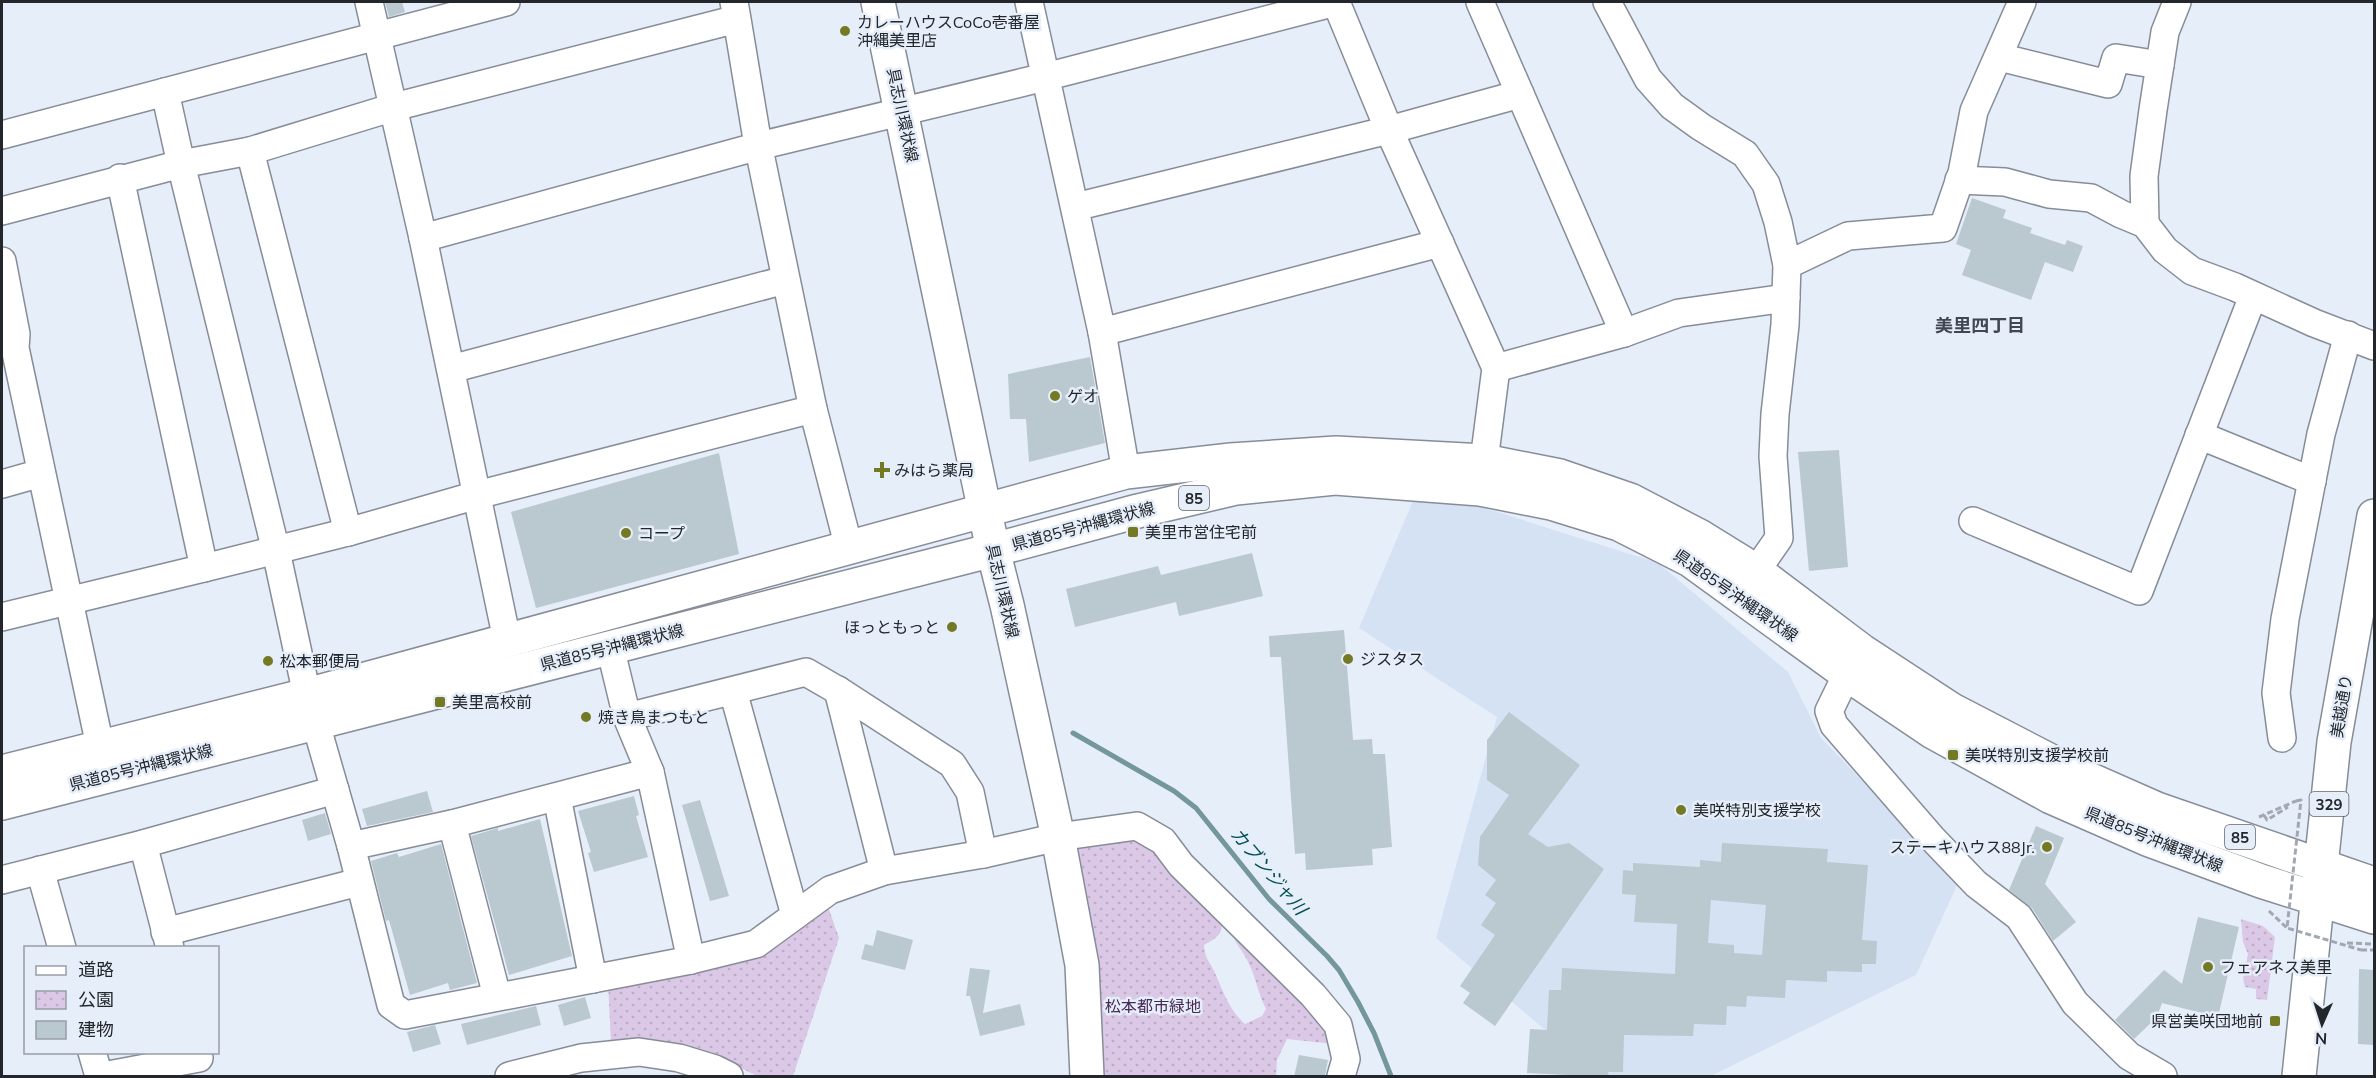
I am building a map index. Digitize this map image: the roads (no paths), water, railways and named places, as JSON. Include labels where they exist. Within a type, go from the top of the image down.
[{"type":"main road","name":"具志川環状線","points":[[878,2],[993,550],[1058,837],[1082,965],[1087,1077]]},
{"type":"main road","name":"県道85号沖縄環状線","points":[[2,803],[313,708],[507,640],[1126,472],[1231,460],[1336,453],[1484,461],[1560,476],[1630,501],[1701,537],[1756,571],[1862,651],[1952,710],[2066,769],[2157,809],[2374,884]]},
{"type":"main road","name":"県道85号沖縄環状線","points":[[2,772],[100,746],[313,708],[610,647],[1138,511],[1236,488],[1335,478],[1480,489],[1551,503],[1619,524],[1690,560],[1847,674],[1933,732],[2051,797],[2147,839],[2374,917]]},
{"type":"main road","name":"美越通り","points":[[2319,898],[2334,742],[2374,516]]},
{"type":"main road","name":"329","points":[[2299,1077],[2319,898]]},
{"type":"street","points":[[369,2],[423,238],[507,640]]},
{"type":"street","points":[[2,135],[506,2]]},
{"type":"street","points":[[1029,2],[1102,332],[1126,472]]},
{"type":"street","points":[[423,238],[759,146],[1045,77],[1336,2],[1389,130],[1496,368],[1484,461]]},
{"type":"street","points":[[1480,2],[1624,333]]},
{"type":"street","points":[[1607,2],[1648,79],[1672,106],[1745,154],[1766,184],[1778,222],[1787,265],[1773,456],[1779,538],[1756,571]]},
{"type":"street","points":[[1787,265],[1848,236],[1943,228],[1959,180],[1974,111],[2022,2]]},
{"type":"street","points":[[2145,224],[2144,176],[2160,65],[2165,33],[2177,2]]},
{"type":"street","points":[[2,211],[120,178],[250,150],[736,10],[785,280],[813,409],[849,548]]},
{"type":"street","points":[[1999,57],[2108,84],[2116,58],[2160,65]]},
{"type":"street","points":[[165,92],[320,738],[351,846],[391,1005],[405,1015],[691,960],[756,944],[830,890],[884,871],[982,854],[1058,837],[1137,826],[1163,841],[1181,865],[1313,996],[1338,1025],[1346,1059],[1341,1077]]},
{"type":"street","points":[[1075,207],[1389,130],[1520,94]]},
{"type":"street","points":[[250,150],[348,532]]},
{"type":"street","points":[[120,178],[204,568]]},
{"type":"street","points":[[1959,180],[2005,182],[2049,194],[2091,198],[2145,224],[2165,250],[2192,271],[2374,346]]},
{"type":"street","points":[[1102,332],[1440,243]]},
{"type":"street","points":[[2,261],[16,334],[8,349],[41,473],[100,746]]},
{"type":"street","points":[[451,369],[785,280]]},
{"type":"street","points":[[1973,521],[2139,591],[2253,296]]},
{"type":"street","points":[[1496,368],[1624,333],[1679,313],[1786,298]]},
{"type":"street","points":[[2282,738],[2276,693],[2282,640],[2322,434],[2348,335]]},
{"type":"street","points":[[2,617],[276,551],[477,495],[813,409]]},
{"type":"street","points":[[2199,435],[2312,481]]},
{"type":"street","points":[[2,484],[41,473]]},
{"type":"street","points":[[610,647],[627,717],[650,772],[691,960]]},
{"type":"street","points":[[627,717],[807,672],[952,764],[970,792],[982,854]]},
{"type":"street","points":[[1847,674],[1829,711],[1834,725],[1932,838],[1976,884],[2019,917],[2075,1004],[2129,1056],[2163,1077]]},
{"type":"street","points":[[838,690],[884,871]]},
{"type":"street","points":[[733,691],[795,915]]},
{"type":"street","points":[[351,846],[452,824],[650,772]]},
{"type":"street","points":[[2,880],[143,844],[335,790]]},
{"type":"street","points":[[557,797],[593,979]]},
{"type":"street","points":[[452,824],[497,996]]},
{"type":"street","points":[[143,844],[167,940],[359,882]]},
{"type":"street","points":[[40,870],[61,946]]},
{"type":"street","points":[[509,1077],[582,1067],[639,1052],[679,1058],[729,1077]]},
{"type":"street","points":[[92,1054],[101,1077],[199,1058],[197,1054]]},
{"type":"waterway","name":"カブンジャ川","points":[[1073,733],[1174,791],[1196,808],[1269,899],[1339,970],[1374,1033],[1391,1076]]},
{"type":"place","name":"カレーハウスCoCo壱番屋 沖縄美里店","points":[[845,31]]},
{"type":"place","name":"ゲオ","points":[[1055,396]]},
{"type":"place","name":"みはら薬局","points":[[882,470]]},
{"type":"place","name":"美里市営住宅前","points":[[1133,532]]},
{"type":"place","name":"コープ","points":[[626,533]]},
{"type":"place","name":"ほっともっと","points":[[952,627]]},
{"type":"place","name":"ジスタス","points":[[1348,659]]},
{"type":"place","name":"松本郵便局","points":[[268,661]]},
{"type":"place","name":"美里高校前","points":[[440,702]]},
{"type":"place","name":"焼き鳥まつもと","points":[[586,717]]},
{"type":"place","name":"美咲特別支援学校前","points":[[1953,755]]},
{"type":"place","name":"美咲特別支援学校","points":[[1681,810]]},
{"type":"place","name":"ステーキハウス88Jr.","points":[[2047,847]]},
{"type":"place","name":"フェアネス美里","points":[[2208,967]]},
{"type":"place","name":"県営美咲団地前","points":[[2275,1021]]},
{"type":"district","name":"美里四丁目","points":[[1980,325]]},
{"type":"park label","name":"松本都市緑地","points":[[1153,1006]]}]
